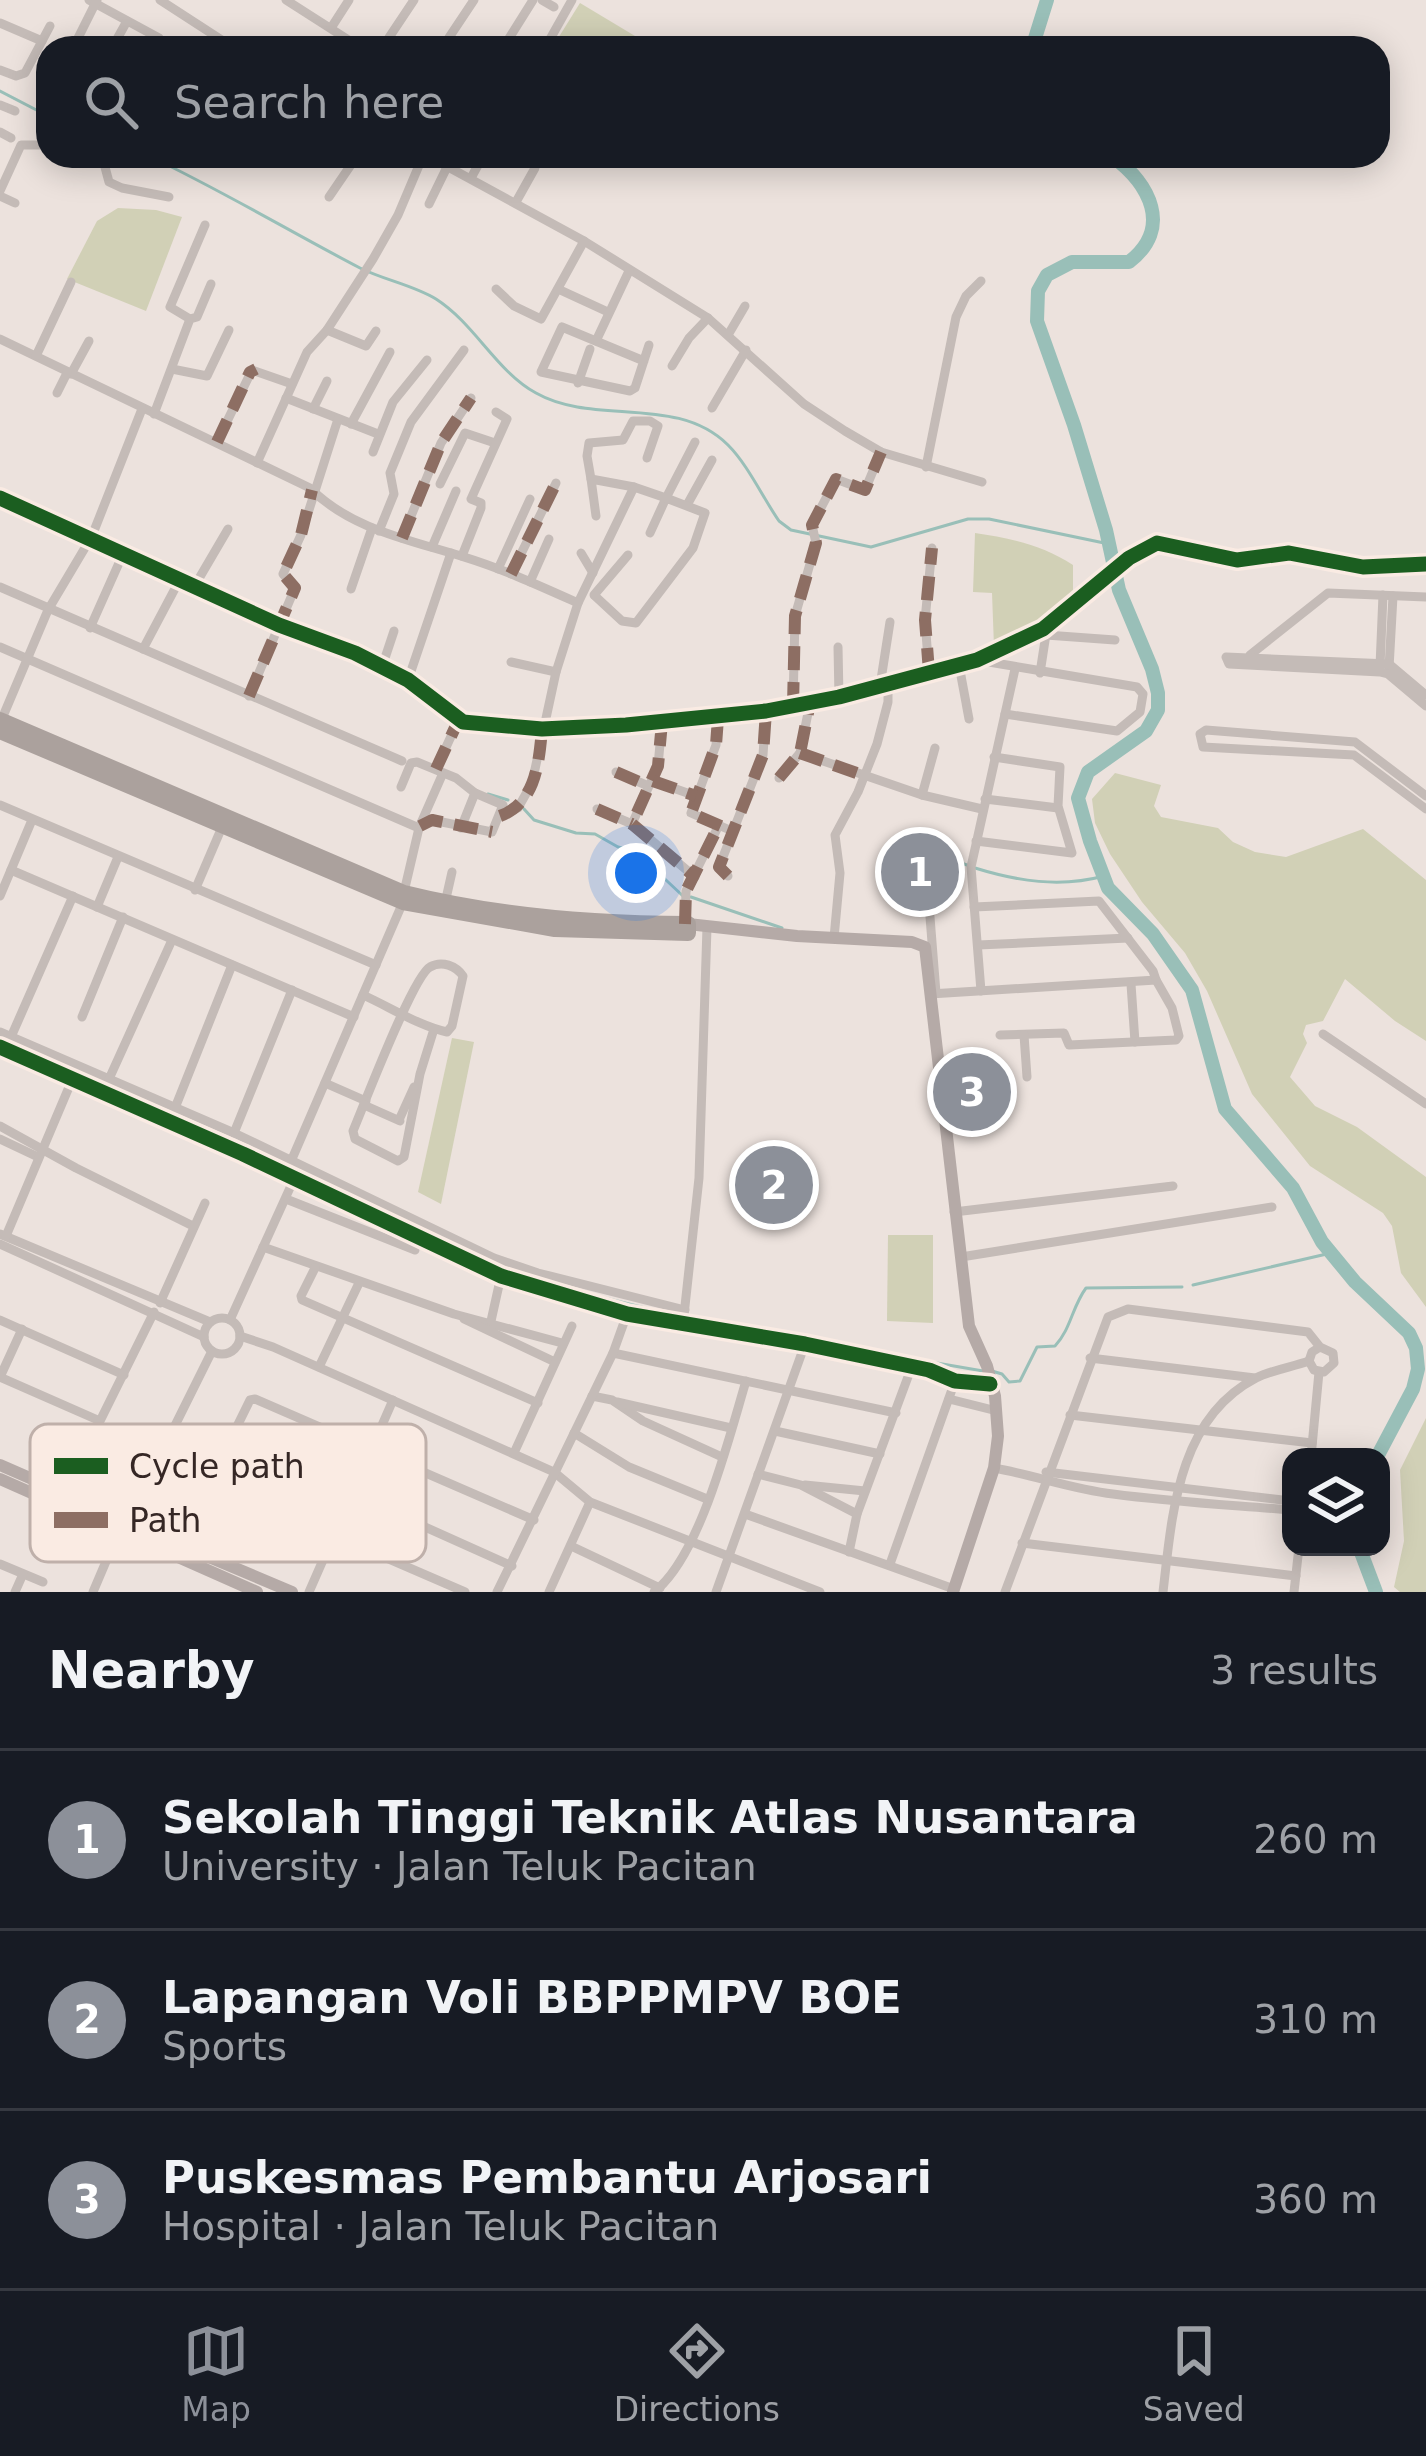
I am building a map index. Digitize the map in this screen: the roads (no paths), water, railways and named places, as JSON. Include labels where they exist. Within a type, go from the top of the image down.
[{"type":"highway","points":[[0,721],[403,898],[572,925]]},
{"type":"highway","points":[[0,731],[222,827],[403,898],[572,925],[698,928]]},
{"type":"street","points":[[160,0],[216,36]]},
{"type":"street","points":[[286,0],[343,36]]},
{"type":"street","points":[[331,28],[349,0]]},
{"type":"street","points":[[390,36],[414,0]]},
{"type":"street","points":[[450,36],[474,0]]},
{"type":"street","points":[[512,36],[538,0],[554,7]]},
{"type":"street","points":[[552,36],[572,0]]},
{"type":"street","points":[[78,36],[94,1],[155,36]]},
{"type":"street","points":[[119,36],[127,21]]},
{"type":"street","points":[[0,23],[36,38]]},
{"type":"street","points":[[45,36],[50,26]]},
{"type":"street","points":[[0,70],[23,74],[36,51]]},
{"type":"street","points":[[0,105],[15,110]]},
{"type":"street","points":[[15,203],[0,194],[3,177],[21,145],[36,146]]},
{"type":"street","points":[[105,168],[109,182],[122,188],[169,197]]},
{"type":"street","points":[[328,197],[349,168]]},
{"type":"street","points":[[256,463],[307,352],[373,259],[420,168]]},
{"type":"street","points":[[429,204],[447,168]]},
{"type":"street","points":[[453,168],[708,318],[804,404],[881,452],[982,482]]},
{"type":"street","points":[[471,178],[476,168]]},
{"type":"street","points":[[516,202],[535,168]]},
{"type":"street","points":[[205,225],[170,308],[190,319],[197,317],[211,284]]},
{"type":"street","points":[[496,289],[541,319],[584,241]]},
{"type":"street","points":[[578,382],[628,271]]},
{"type":"street","points":[[926,466],[956,317],[966,296],[981,281]]},
{"type":"street","points":[[36,356],[71,282]]},
{"type":"street","points":[[558,289],[608,312]]},
{"type":"street","points":[[522,310],[532,297]]},
{"type":"street","points":[[728,335],[745,306]]},
{"type":"street","points":[[672,367],[708,318]]},
{"type":"street","points":[[154,414],[190,319]]},
{"type":"street","points":[[644,361],[593,345],[562,327],[541,369],[544,375],[631,392],[644,361],[649,345]]},
{"type":"street","points":[[327,329],[366,346],[376,331]]},
{"type":"street","points":[[172,369],[208,376],[229,330]]},
{"type":"street","points":[[0,339],[312,490],[329,508],[578,603]]},
{"type":"street","points":[[57,393],[89,341]]},
{"type":"street","points":[[351,589],[394,492],[390,473],[411,422],[464,350]]},
{"type":"street","points":[[712,408],[746,350]]},
{"type":"street","points":[[351,424],[390,352]]},
{"type":"street","points":[[373,452],[393,402],[427,360]]},
{"type":"street","points":[[217,442],[251,370],[292,384]]},
{"type":"street","points":[[313,409],[327,381]]},
{"type":"street","points":[[286,398],[378,434]]},
{"type":"street","points":[[402,538],[441,443],[471,398]]},
{"type":"street","points":[[0,721],[48,610],[91,539],[142,409]]},
{"type":"street","points":[[471,499],[507,419],[496,412]]},
{"type":"street","points":[[249,696],[296,587],[283,575],[301,535],[338,419]]},
{"type":"street","points":[[596,516],[586,456],[589,443],[623,440],[633,421],[650,421],[658,426],[647,458]]},
{"type":"street","points":[[440,484],[469,428],[495,443]]},
{"type":"street","points":[[650,533],[694,442]]},
{"type":"street","points":[[793,706],[796,616],[817,543],[812,525],[836,478],[865,490],[881,452]]},
{"type":"street","points":[[687,505],[712,460]]},
{"type":"street","points":[[408,680],[456,555],[481,508],[481,502],[425,478]]},
{"type":"street","points":[[584,588],[632,625],[686,558],[705,522],[705,512],[687,505],[591,479]]},
{"type":"street","points":[[512,574],[556,483]]},
{"type":"street","points":[[500,816],[518,808],[525,798],[578,603],[634,487]]},
{"type":"street","points":[[432,548],[456,491]]},
{"type":"street","points":[[0,498],[382,667],[408,680],[459,719],[542,729],[766,711],[977,660],[1044,632],[1150,545],[1169,543],[1237,560],[1289,553],[1363,568],[1426,564]]},
{"type":"street","points":[[498,569],[530,500]]},
{"type":"street","points":[[194,587],[228,529]]},
{"type":"street","points":[[530,582],[549,539]]},
{"type":"street","points":[[929,672],[925,620],[932,548]]},
{"type":"street","points":[[90,628],[123,554]]},
{"type":"street","points":[[581,554],[592,572]]},
{"type":"street","points":[[595,596],[628,555]]},
{"type":"street","points":[[143,650],[179,580]]},
{"type":"street","points":[[0,587],[402,761]]},
{"type":"street","points":[[1250,655],[1328,593],[1426,597]]},
{"type":"street","points":[[1384,668],[1388,596]]},
{"type":"street","points":[[834,938],[840,873],[835,835],[881,732],[890,622]]},
{"type":"street","points":[[382,667],[394,631]]},
{"type":"street","points":[[1044,632],[1114,640]]},
{"type":"street","points":[[1040,674],[1044,632]]},
{"type":"street","points":[[1268,641],[1280,657]]},
{"type":"street","points":[[0,647],[420,827]]},
{"type":"street","points":[[838,647],[839,697]]},
{"type":"street","points":[[1319,664],[1250,655],[1226,659],[1384,668],[1426,695]]},
{"type":"street","points":[[977,660],[1140,688],[1143,694],[1140,712],[1117,730],[1005,714]]},
{"type":"street","points":[[512,662],[556,672]]},
{"type":"street","points":[[959,665],[969,719]]},
{"type":"street","points":[[1384,668],[1426,706]]},
{"type":"street","points":[[981,991],[971,867],[1015,669]]},
{"type":"street","points":[[779,778],[800,753],[810,704]]},
{"type":"street","points":[[728,876],[719,867],[763,754],[766,711]]},
{"type":"street","points":[[718,718],[716,745],[691,809],[694,815],[732,831]]},
{"type":"street","points":[[292,1160],[403,898],[438,769],[459,719]]},
{"type":"street","points":[[632,824],[662,748],[662,722]]},
{"type":"street","points":[[1426,796],[1355,742],[1206,730],[1200,734],[1203,747],[1354,755],[1426,809]]},
{"type":"street","points":[[1354,755],[1355,742]]},
{"type":"street","points":[[922,795],[935,748]]},
{"type":"street","points":[[800,753],[922,795],[1058,808]]},
{"type":"street","points":[[976,842],[1071,855],[1058,808],[1062,770],[994,757]]},
{"type":"street","points":[[401,787],[412,762],[438,769],[475,793],[502,802],[493,832],[432,820],[420,827]]},
{"type":"street","points":[[616,772],[696,796]]},
{"type":"street","points":[[460,828],[475,793]]},
{"type":"street","points":[[0,806],[376,965]]},
{"type":"street","points":[[597,809],[632,824],[695,878]]},
{"type":"street","points":[[0,896],[32,820]]},
{"type":"street","points":[[683,1326],[699,1178],[698,928],[686,891],[719,825]]},
{"type":"street","points":[[195,890],[222,827]]},
{"type":"street","points":[[98,907],[118,856]]},
{"type":"street","points":[[11,870],[354,1017]]},
{"type":"street","points":[[445,903],[452,872]]},
{"type":"street","points":[[745,1514],[953,1591],[994,1468],[997,1411],[970,1335],[954,1212],[927,879]]},
{"type":"street","points":[[11,1037],[74,896]]},
{"type":"street","points":[[974,907],[1099,901],[1172,1007],[1179,1038],[1069,1045],[1064,1033],[1000,1035]]},
{"type":"street","points":[[82,1016],[123,917]]},
{"type":"street","points":[[698,928],[920,942],[926,950],[933,993]]},
{"type":"street","points":[[978,945],[1127,938]]},
{"type":"street","points":[[110,1079],[172,940]]},
{"type":"street","points":[[363,995],[404,1013],[434,1029],[447,1032],[464,978],[458,968],[440,964],[427,968],[404,1013],[353,1131],[355,1139],[399,1161],[404,1157],[434,1029]]},
{"type":"street","points":[[175,1108],[232,965]]},
{"type":"street","points":[[933,993],[1154,982]]},
{"type":"street","points":[[1131,984],[1135,1042]]},
{"type":"street","points":[[235,1133],[292,990]]},
{"type":"street","points":[[0,1032],[235,1133],[494,1258],[538,1274],[685,1310]]},
{"type":"street","points":[[1323,1034],[1426,1104]]},
{"type":"street","points":[[1024,1035],[1027,1078]]},
{"type":"street","points":[[0,1047],[501,1276],[627,1314],[912,1366],[955,1382],[986,1371]]},
{"type":"street","points":[[398,1120],[420,1074]]},
{"type":"street","points":[[72,1080],[2,1238],[157,1308],[203,1336],[212,1351]]},
{"type":"street","points":[[325,1083],[410,1126]]},
{"type":"street","points":[[0,1126],[39,1152]]},
{"type":"street","points":[[0,1139],[56,1158],[193,1226]]},
{"type":"street","points":[[230,1320],[294,1179]]},
{"type":"street","points":[[954,1212],[1173,1186]]},
{"type":"street","points":[[286,1199],[415,1250]]},
{"type":"street","points":[[22,1329],[0,1377],[69,1410],[103,1419],[205,1203]]},
{"type":"street","points":[[961,1257],[1272,1207]]},
{"type":"street","points":[[263,1246],[454,1314],[555,1362]]},
{"type":"street","points":[[315,1268],[301,1299],[538,1403]]},
{"type":"street","points":[[491,1321],[501,1276]]},
{"type":"street","points":[[319,1367],[359,1283]]},
{"type":"street","points":[[157,1308],[210,1322],[230,1320],[240,1336],[554,1472],[590,1502],[820,1592]]},
{"type":"street","points":[[1005,1592],[1108,1316],[1128,1309],[1308,1332],[1320,1347],[1330,1349],[1334,1363],[1328,1371],[1318,1372]]},
{"type":"street","points":[[454,1314],[562,1342]]},
{"type":"street","points":[[497,1592],[613,1353],[627,1314]]},
{"type":"street","points":[[0,1320],[124,1375]]},
{"type":"street","points":[[203,1336],[210,1322]]},
{"type":"street","points":[[514,1453],[572,1326]]},
{"type":"street","points":[[212,1351],[230,1352],[240,1336]]},
{"type":"street","points":[[716,1592],[805,1344]]},
{"type":"street","points":[[1309,1361],[1320,1347]]},
{"type":"street","points":[[176,1424],[212,1351]]},
{"type":"street","points":[[613,1353],[896,1413]]},
{"type":"street","points":[[1090,1358],[1256,1378]]},
{"type":"street","points":[[1309,1361],[1318,1372],[1311,1448]]},
{"type":"street","points":[[1163,1592],[1175,1492],[1203,1430],[1256,1378],[1309,1361]]},
{"type":"street","points":[[849,1552],[857,1514],[912,1366]]},
{"type":"street","points":[[572,1546],[657,1590],[679,1566],[689,1544],[746,1381]]},
{"type":"street","points":[[890,1564],[955,1382]]},
{"type":"street","points":[[592,1396],[731,1428]]},
{"type":"street","points":[[240,1424],[254,1399],[312,1424]]},
{"type":"street","points":[[950,1399],[997,1411]]},
{"type":"street","points":[[382,1424],[392,1400]]},
{"type":"street","points":[[612,1400],[643,1420],[722,1456]]},
{"type":"street","points":[[1070,1415],[1312,1443]]},
{"type":"street","points":[[775,1431],[880,1454]]},
{"type":"street","points":[[574,1433],[629,1467],[707,1499]]},
{"type":"street","points":[[0,1465],[30,1480]]},
{"type":"street","points":[[994,1468],[1282,1505]]},
{"type":"street","points":[[426,1473],[534,1520]]},
{"type":"street","points":[[758,1474],[801,1485],[865,1491]]},
{"type":"street","points":[[0,1479],[30,1490]]},
{"type":"street","points":[[801,1485],[857,1514]]},
{"type":"street","points":[[567,1592],[550,1589],[590,1502]]},
{"type":"street","points":[[426,1527],[512,1566]]},
{"type":"street","points":[[1022,1543],[1296,1576]]},
{"type":"street","points":[[1294,1592],[1299,1556]]},
{"type":"street","points":[[93,1592],[106,1562]]},
{"type":"street","points":[[196,1562],[257,1592]]},
{"type":"street","points":[[213,1562],[292,1592]]},
{"type":"street","points":[[309,1592],[321,1562]]},
{"type":"street","points":[[398,1562],[465,1592]]},
{"type":"street","points":[[0,1564],[43,1582]]},
{"type":"street","points":[[15,1592],[23,1574]]},
{"type":"waterway","points":[[1036,36],[1047,0]]},
{"type":"waterway","points":[[0,91],[36,110]]},
{"type":"waterway","points":[[173,168],[360,268],[436,299],[509,373],[536,393],[559,403],[660,415],[707,429],[735,453],[779,521],[791,530],[871,547],[968,519],[989,519],[1109,544]]},
{"type":"waterway","points":[[1126,168],[1151,207],[1153,221],[1142,249],[1129,262],[1072,262],[1047,275],[1038,291],[1037,321],[1074,425],[1119,590],[1158,693],[1158,710],[1146,731],[1088,772],[1078,798],[1108,888],[1153,934],[1192,990],[1225,1109],[1293,1188],[1322,1242],[1355,1282],[1409,1333],[1418,1369],[1413,1389],[1382,1448]]},
{"type":"waterway","points":[[488,794],[508,800]]},
{"type":"waterway","points":[[524,809],[534,820],[595,834],[635,851],[683,896]]},
{"type":"waterway","points":[[930,853],[967,865]]},
{"type":"waterway","points":[[975,868],[1039,881],[1104,876]]},
{"type":"waterway","points":[[691,897],[782,928]]},
{"type":"waterway","points":[[1193,1285],[1331,1253]]},
{"type":"waterway","points":[[509,1274],[673,1315]]},
{"type":"waterway","points":[[992,1371],[1009,1382],[1020,1381],[1037,1347],[1055,1346],[1060,1339],[1086,1288],[1182,1287]]},
{"type":"waterway","points":[[695,1319],[764,1333]]},
{"type":"waterway","points":[[838,1346],[983,1371]]},
{"type":"waterway","points":[[1362,1556],[1376,1592]]},
{"type":"place","name":"Sekolah Tinggi Teknik Atlas Nusantara","points":[[920,872]]},
{"type":"place","name":"Puskesmas Pembantu Arjosari","points":[[972,1092]]},
{"type":"place","name":"Lapangan Voli BBPPMPV BOE","points":[[774,1185]]}]
